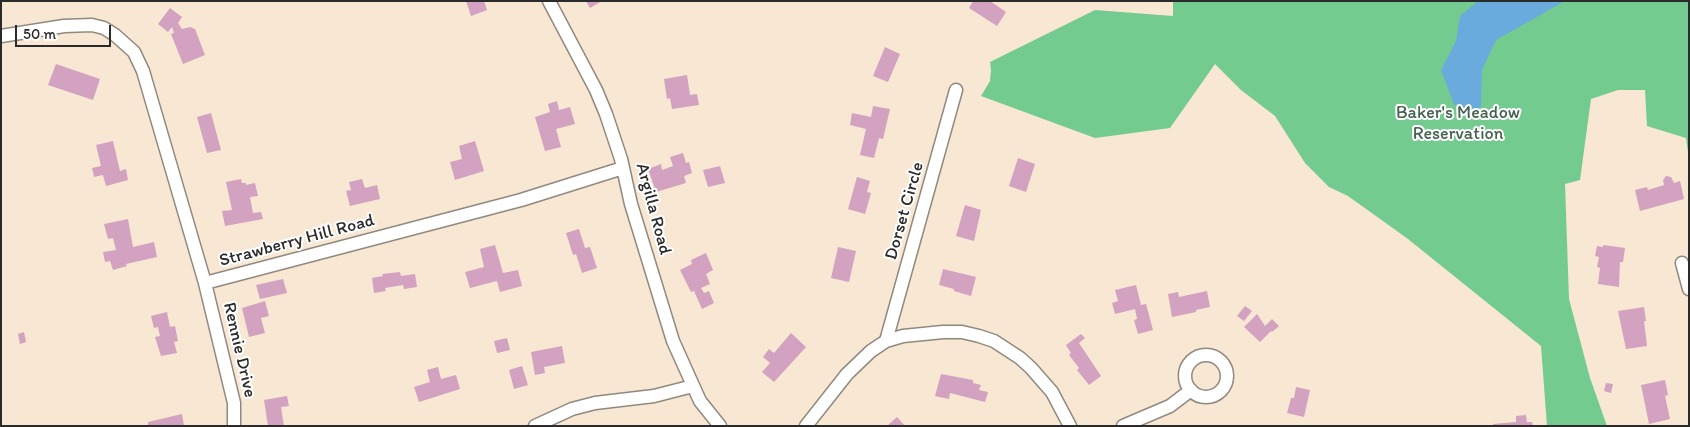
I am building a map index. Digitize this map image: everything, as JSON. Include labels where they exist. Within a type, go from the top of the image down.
[{"type":"street","name":"Argilla Road","points":[[550,1],[596,90],[613,134],[631,204],[672,341],[700,401],[720,426]]},
{"type":"street","name":"Strawberry Hill Road","points":[[1,36],[64,26],[92,25],[104,28],[115,35],[134,52],[143,71],[205,283],[521,200],[623,168]]},
{"type":"street","name":"Dorset Circle","points":[[886,341],[956,90]]},
{"type":"street","points":[[1682,263],[1689,289]]},
{"type":"street","name":"Rennie Drive","points":[[205,283],[234,403],[234,426]]},
{"type":"street","points":[[806,426],[858,362],[886,341],[903,336],[943,332],[962,332],[994,341],[1014,354],[1031,368],[1052,392],[1070,426]]},
{"type":"street","points":[[535,426],[572,409],[595,403],[654,396],[693,386]]},
{"type":"street","points":[[1124,426],[1170,406],[1191,390]]},
{"type":"green space","name":"Baker's Meadow Reservation","points":[[1173,1],[1689,1],[1689,159],[1686,138],[1647,126],[1645,90],[1618,90],[1591,99],[1580,180],[1565,184],[1569,299],[1590,378],[1607,426],[1547,426],[1541,346],[1408,239],[1348,196],[1329,187],[1305,163],[1275,116],[1241,90],[1215,64],[1170,128],[1095,138],[981,96],[990,81],[990,62],[1095,10],[1173,16]]},
{"type":"water","points":[[1478,1],[1565,1],[1496,40],[1482,70],[1481,106],[1469,120],[1454,104],[1441,70],[1456,41],[1460,16]]},
{"type":"building","points":[[466,1],[484,1],[487,10],[471,16]]},
{"type":"building","points":[[586,1],[602,1],[590,8]]},
{"type":"building","points":[[973,1],[990,1],[1006,12],[997,26],[969,8]]},
{"type":"building","points":[[170,8],[182,17],[178,23],[182,29],[190,27],[195,29],[205,55],[183,64],[171,34],[174,33],[172,27],[168,32],[158,24]]},
{"type":"building","points":[[885,47],[900,54],[888,82],[873,76]]},
{"type":"building","points":[[56,64],[100,79],[93,100],[48,85]]},
{"type":"building","points":[[687,75],[690,95],[697,94],[699,105],[672,109],[670,98],[667,99],[664,79]]},
{"type":"building","points":[[557,101],[559,110],[570,107],[575,124],[556,129],[561,147],[545,151],[535,117],[550,112],[548,104]]},
{"type":"building","points":[[873,106],[890,109],[883,139],[879,138],[874,158],[860,155],[866,129],[850,125],[852,113],[871,117]]},
{"type":"building","points":[[211,113],[221,150],[207,153],[197,117]]},
{"type":"building","points":[[113,141],[120,171],[126,169],[128,180],[106,186],[103,175],[94,177],[92,168],[101,166],[96,145]]},
{"type":"building","points":[[475,141],[484,171],[455,180],[450,162],[462,159],[459,146]]},
{"type":"building","points":[[683,153],[686,163],[689,162],[692,173],[684,176],[686,183],[656,192],[648,169],[661,164],[662,170],[673,166],[670,157]]},
{"type":"building","points":[[1018,158],[1035,164],[1026,192],[1009,186]]},
{"type":"building","points":[[720,166],[725,183],[708,187],[703,170]]},
{"type":"building","points":[[1666,176],[1671,177],[1674,183],[1680,181],[1684,199],[1640,211],[1635,190],[1647,187],[1648,190],[1664,185],[1663,180]]},
{"type":"building","points":[[857,177],[870,181],[867,192],[871,193],[865,214],[848,209]]},
{"type":"building","points":[[241,179],[242,183],[246,183],[246,185],[255,183],[258,196],[250,197],[253,213],[261,212],[263,219],[225,226],[222,211],[232,210],[226,182]]},
{"type":"building","points":[[362,179],[365,188],[377,185],[380,199],[350,206],[346,191],[351,190],[349,182]]},
{"type":"building","points":[[965,205],[981,210],[974,241],[956,236]]},
{"type":"building","points":[[128,219],[133,247],[154,242],[157,257],[126,264],[127,266],[113,270],[110,261],[105,262],[103,252],[116,250],[113,238],[108,239],[104,224]]},
{"type":"building","points":[[579,229],[585,248],[590,247],[597,268],[582,273],[576,254],[573,255],[566,233]]},
{"type":"building","points":[[495,245],[503,273],[518,270],[522,286],[500,292],[497,281],[470,288],[465,272],[484,267],[480,249]]},
{"type":"building","points":[[1603,245],[1625,248],[1623,262],[1620,262],[1619,287],[1598,284],[1600,268],[1597,267],[1599,257],[1595,256],[1597,246],[1603,247]]},
{"type":"building","points":[[838,247],[856,251],[849,282],[831,278]]},
{"type":"building","points":[[706,253],[713,270],[706,274],[710,284],[701,288],[704,293],[709,291],[714,303],[702,309],[694,291],[691,292],[680,270],[692,264],[691,260]]},
{"type":"building","points":[[943,269],[976,277],[971,296],[939,285]]},
{"type":"building","points":[[400,272],[401,276],[415,274],[417,287],[404,289],[403,285],[385,288],[386,291],[374,293],[372,278],[383,276],[382,274]]},
{"type":"building","points":[[283,279],[287,293],[260,299],[256,285]]},
{"type":"building","points":[[1136,285],[1141,305],[1146,304],[1153,330],[1138,334],[1134,320],[1137,319],[1135,309],[1115,314],[1112,303],[1118,301],[1115,290]]},
{"type":"building","points":[[1207,291],[1210,307],[1172,317],[1168,294],[1178,292],[1179,297]]},
{"type":"building","points":[[265,301],[269,316],[261,318],[265,333],[249,337],[242,308]]},
{"type":"building","points":[[1245,306],[1252,311],[1244,321],[1237,316]]},
{"type":"building","points":[[1644,307],[1647,346],[1626,349],[1618,311]]},
{"type":"building","points":[[167,312],[170,327],[175,326],[178,341],[174,342],[177,353],[161,356],[155,337],[160,336],[158,327],[154,328],[151,316]]},
{"type":"building","points":[[1257,314],[1265,326],[1272,319],[1279,326],[1260,342],[1244,327]]},
{"type":"building","points":[[24,332],[26,342],[20,344],[18,334]]},
{"type":"building","points":[[791,333],[806,347],[774,382],[762,372],[770,363],[763,357],[769,349],[774,353]]},
{"type":"building","points":[[1081,334],[1085,338],[1079,343],[1101,376],[1089,385],[1077,370],[1079,368],[1069,355],[1071,353],[1066,345]]},
{"type":"building","points":[[507,338],[510,350],[497,353],[494,341]]},
{"type":"building","points":[[562,346],[565,363],[544,367],[545,373],[535,375],[531,352]]},
{"type":"building","points":[[522,366],[528,385],[514,389],[509,370]]},
{"type":"building","points":[[438,367],[441,379],[456,375],[460,389],[419,402],[414,387],[430,382],[427,370]]},
{"type":"building","points":[[941,374],[973,380],[973,383],[981,385],[979,390],[988,392],[985,402],[950,393],[949,399],[935,396]]},
{"type":"building","points":[[1665,380],[1668,395],[1665,396],[1670,419],[1649,424],[1641,385]]},
{"type":"building","points":[[1606,383],[1613,384],[1611,393],[1604,391]]},
{"type":"building","points":[[1296,387],[1310,390],[1304,417],[1287,413],[1291,398],[1294,398]]},
{"type":"building","points":[[287,396],[289,406],[281,407],[284,426],[268,426],[264,400]]},
{"type":"building","points":[[182,414],[184,426],[148,426],[148,422]]},
{"type":"building","points":[[1526,415],[1527,422],[1532,422],[1533,426],[1493,426],[1493,424],[1516,422],[1516,416]]},
{"type":"building","points":[[897,417],[905,426],[887,426]]}]
